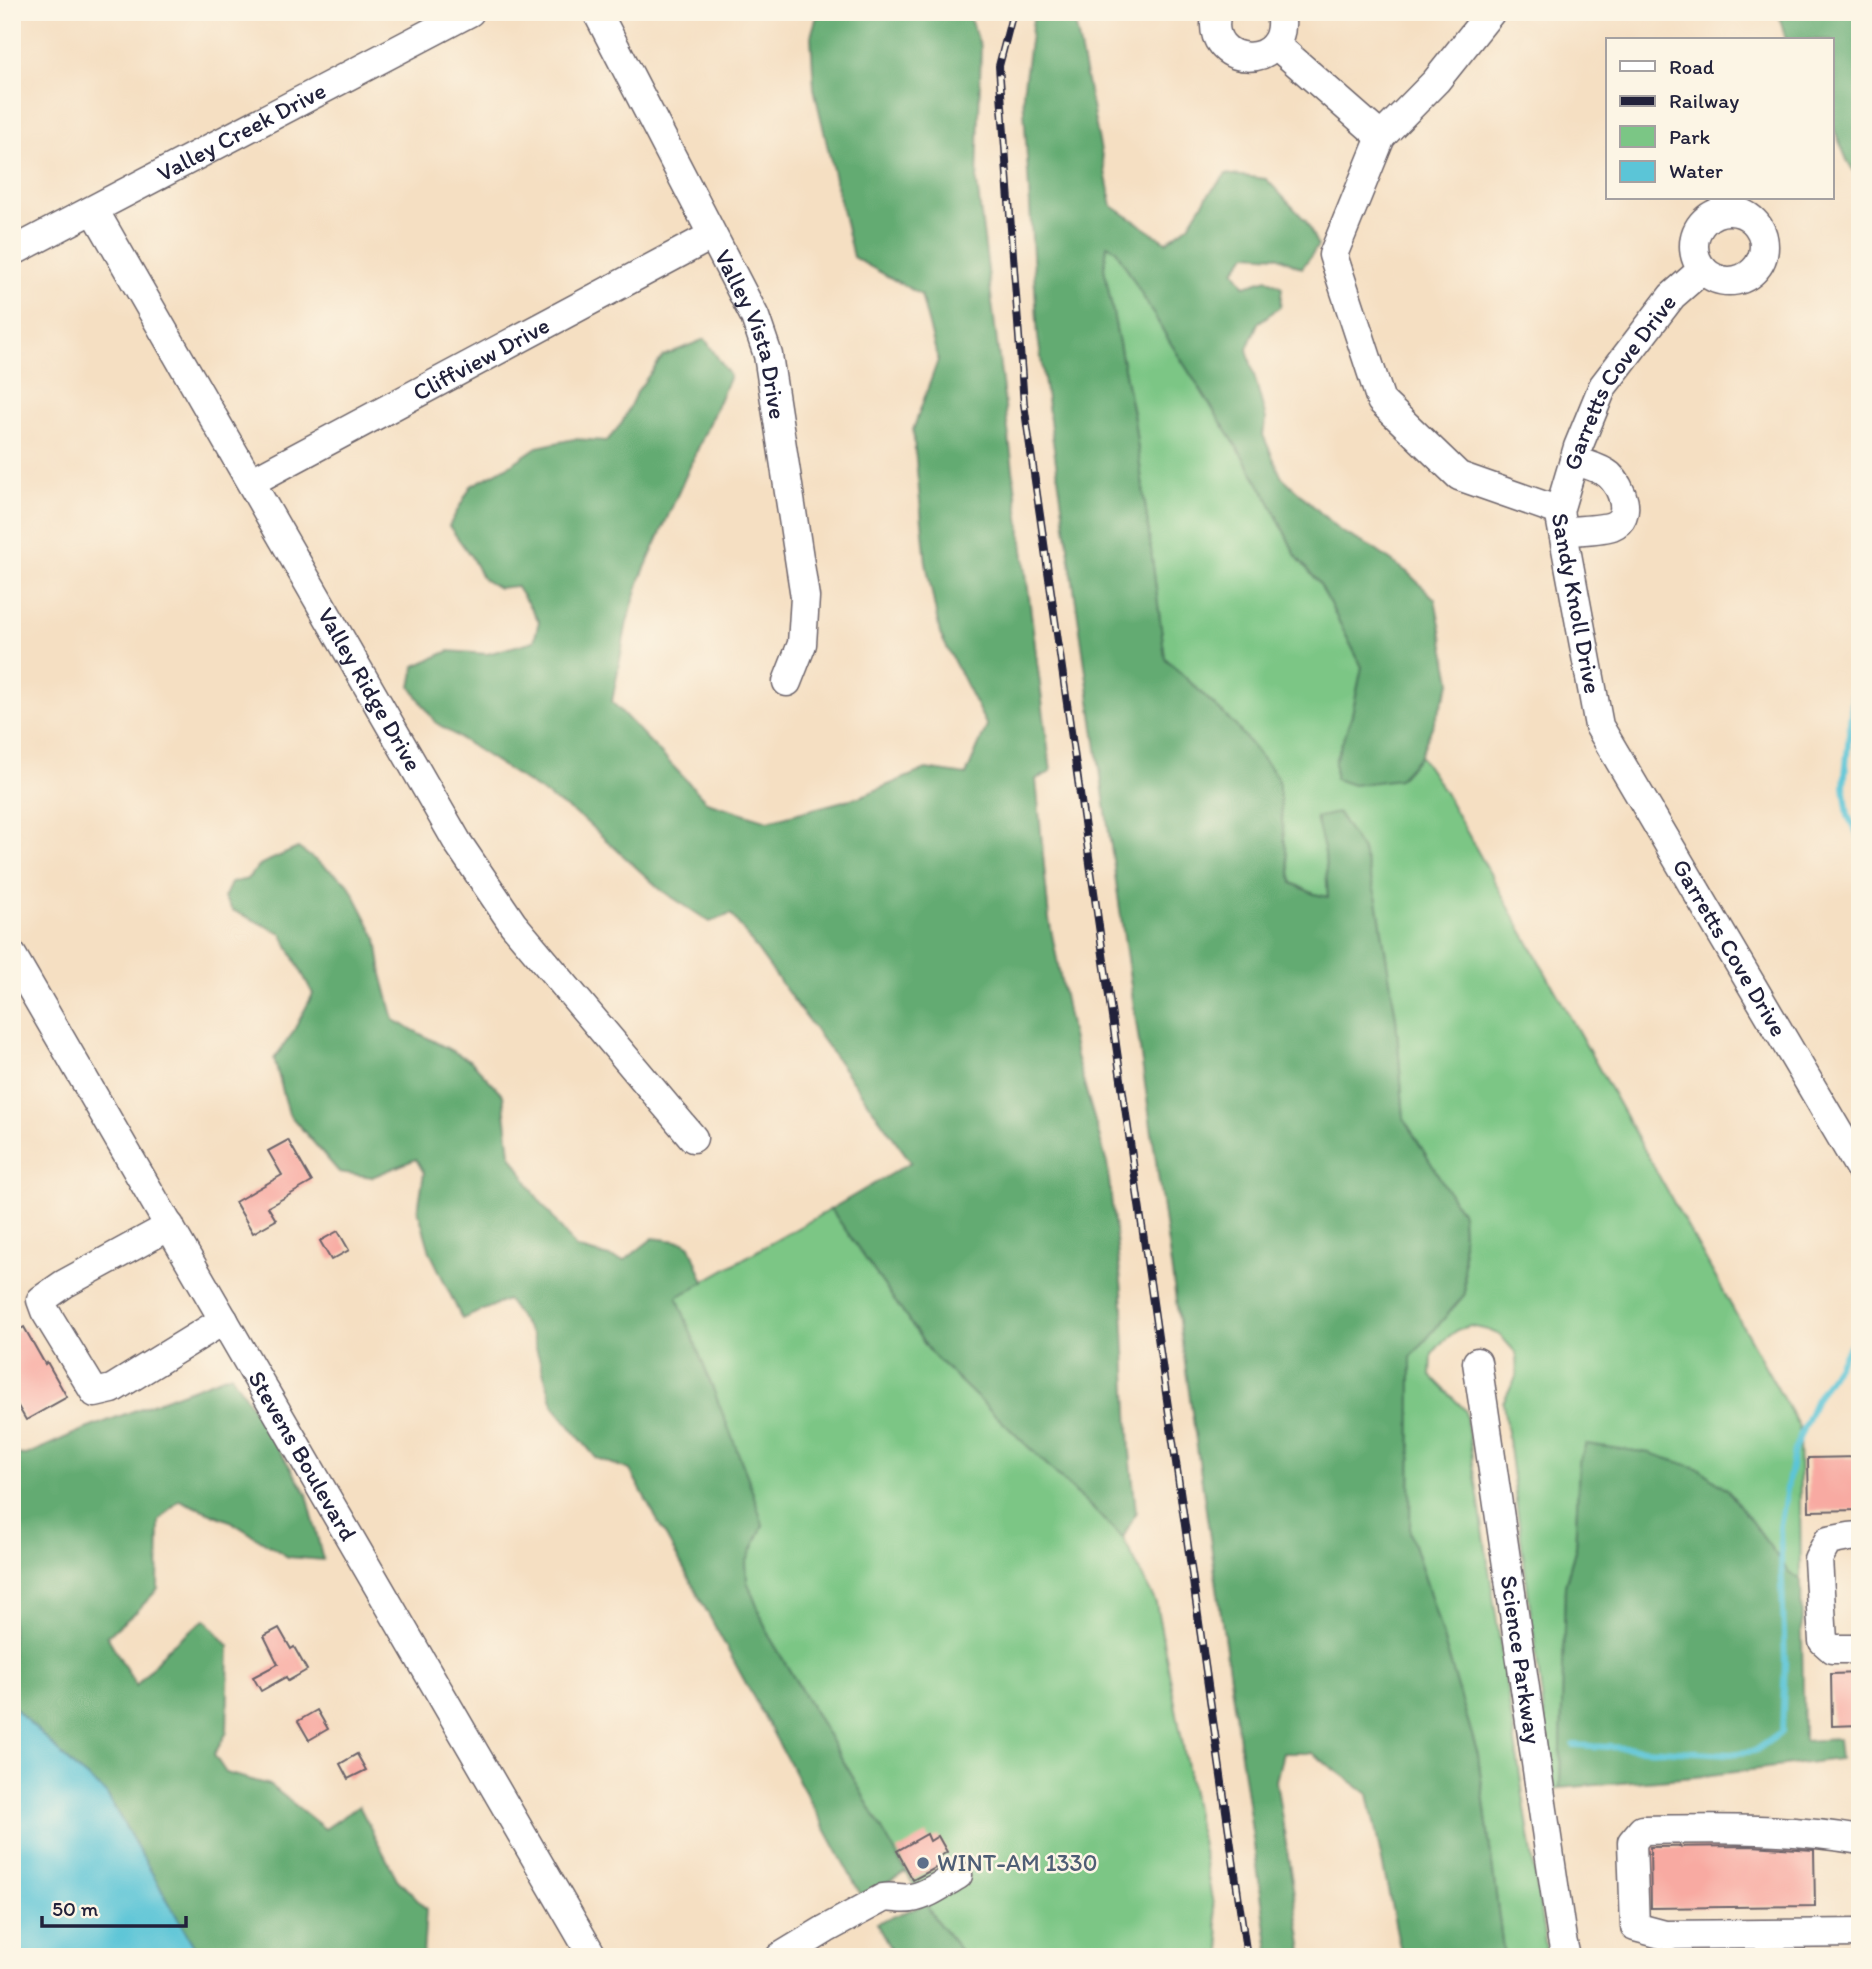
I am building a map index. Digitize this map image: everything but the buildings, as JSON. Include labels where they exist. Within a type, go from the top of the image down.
[{"type":"street","name":"Valley Creek Drive","points":[[12,252],[470,12]]},
{"type":"street","name":"Valley Vista Drive","points":[[597,12],[755,317],[768,355],[806,597],[802,644],[787,682]]},
{"type":"street","points":[[1217,12],[1215,31],[1219,41],[1226,50],[1247,58],[1267,52],[1275,44],[1282,23],[1279,12]]},
{"type":"street","name":"Sandy Knoll Drive","points":[[1491,12],[1436,81],[1381,137],[1333,255],[1381,401],[1459,476],[1561,522],[1599,726]]},
{"type":"street","points":[[1275,44],[1381,137]]},
{"type":"street","name":"Valley Ridge Drive","points":[[94,210],[458,843],[513,924],[693,1138]]},
{"type":"street","name":"Cliffview Drive","points":[[251,482],[711,236]]},
{"type":"street","name":"Garretts Cove Drive","points":[[1561,522],[1574,460],[1603,386],[1672,296],[1703,269]]},
{"type":"street","points":[[1561,522],[1613,526],[1625,507],[1623,495],[1609,475],[1574,460]]},
{"type":"street","name":"Garretts Cove Drive","points":[[1599,726],[1860,1169]]},
{"type":"street","name":"Stevens Boulevard","points":[[16,972],[170,1226],[593,1957]]},
{"type":"street","points":[[170,1226],[64,1284],[41,1300],[45,1311],[95,1393],[112,1389],[224,1320]]},
{"type":"street","name":"Science Parkway","points":[[1476,1362],[1566,1957]]},
{"type":"street","points":[[1860,1536],[1828,1541],[1818,1559],[1823,1641],[1832,1649],[1860,1649]]},
{"type":"street","points":[[1860,1840],[1820,1833],[1738,1829],[1642,1830],[1632,1842],[1635,1927],[1665,1935],[1741,1945],[1860,1933]]},
{"type":"street","points":[[780,1957],[883,1898],[917,1897],[958,1875]]},
{"type":"green space","points":[[818,12],[967,12],[981,47],[977,183],[1051,772],[1036,779],[1049,919],[1076,1056],[1107,1163],[1122,1290],[1130,1452],[1136,1512],[1123,1538],[931,1353],[831,1209],[911,1162],[731,914],[710,922],[661,890],[583,819],[435,722],[411,687],[415,666],[449,651],[487,654],[534,641],[539,621],[516,586],[498,588],[483,579],[449,526],[471,486],[537,447],[574,439],[607,441],[622,423],[636,393],[663,356],[705,339],[730,376],[641,577],[627,622],[612,702],[707,802],[768,821],[862,796],[926,769],[966,775],[987,726],[940,634],[926,563],[913,430],[938,360],[921,295],[853,257],[814,88],[811,36]]},
{"type":"green space","points":[[1034,12],[1073,12],[1112,206],[1166,242],[1189,225],[1208,195],[1226,174],[1266,179],[1306,221],[1318,246],[1302,268],[1277,256],[1247,254],[1234,270],[1245,286],[1267,279],[1282,287],[1280,307],[1258,323],[1247,349],[1266,419],[1263,435],[1281,476],[1340,531],[1373,548],[1407,572],[1435,599],[1451,681],[1420,756],[1399,779],[1353,785],[1335,779],[1335,761],[1351,719],[1362,667],[1320,584],[1296,556],[1269,500],[1237,447],[1168,339],[1116,250],[1107,245],[1104,268],[1134,419],[1165,658],[1235,725],[1278,778],[1292,883],[1314,894],[1328,897],[1325,853],[1316,818],[1338,813],[1363,852],[1377,900],[1396,1018],[1404,1119],[1462,1214],[1465,1294],[1411,1357],[1410,1532],[1478,1755],[1504,1957],[1402,1957],[1368,1794],[1312,1753],[1283,1753],[1276,1781],[1304,1957],[1270,1957],[1038,337],[1023,93]]},
{"type":"green space","points":[[1780,12],[1860,12],[1860,182],[1834,129],[1834,38],[1785,38]]},
{"type":"green space","points":[[1107,245],[1116,250],[1168,339],[1237,447],[1269,500],[1296,556],[1320,584],[1362,667],[1351,719],[1335,761],[1379,781],[1398,779],[1420,756],[1444,791],[1799,1427],[1801,1580],[1789,1572],[1727,1489],[1579,1462],[1575,1550],[1565,1586],[1560,1788],[1554,1789],[1503,1402],[1517,1375],[1516,1353],[1500,1335],[1470,1326],[1459,1329],[1444,1340],[1432,1354],[1431,1376],[1465,1410],[1546,1948],[1545,1957],[1504,1957],[1478,1755],[1410,1532],[1411,1357],[1465,1294],[1462,1214],[1404,1119],[1396,1018],[1377,900],[1363,852],[1317,818],[1325,853],[1328,897],[1314,894],[1292,883],[1284,838],[1235,725],[1165,658],[1134,419],[1104,268]]},
{"type":"green space","points":[[298,848],[348,883],[377,939],[382,974],[394,1020],[471,1061],[503,1095],[510,1153],[534,1193],[576,1248],[624,1261],[653,1238],[684,1242],[690,1246],[704,1282],[677,1297],[748,1478],[763,1525],[746,1563],[747,1581],[768,1634],[906,1872],[862,1897],[630,1470],[596,1458],[554,1407],[532,1335],[507,1300],[462,1319],[430,1252],[418,1210],[424,1173],[416,1159],[372,1177],[339,1172],[289,1114],[274,1059],[292,1034],[313,994],[281,933],[232,910],[224,898],[231,883],[247,879],[261,864]]},
{"type":"green space","points":[[831,1209],[931,1353],[1123,1538],[1156,1603],[1223,1957],[966,1957],[935,1919],[891,1848],[855,1781],[768,1634],[747,1581],[746,1563],[763,1525],[748,1478],[676,1297]]},
{"type":"green space","points":[[231,1374],[307,1494],[323,1560],[288,1557],[230,1521],[179,1500],[159,1521],[158,1589],[107,1636],[136,1686],[167,1649],[205,1619],[229,1646],[227,1732],[214,1755],[226,1773],[270,1785],[325,1829],[359,1806],[397,1879],[426,1909],[423,1957],[200,1957],[106,1793],[73,1766],[12,1705],[12,1454],[26,1455],[78,1432]]},
{"type":"green space","points":[[1586,1444],[1650,1453],[1700,1469],[1727,1489],[1789,1572],[1801,1580],[1804,1741],[1838,1739],[1840,1759],[1695,1777],[1560,1788],[1565,1586],[1575,1550],[1579,1462]]},
{"type":"green space","points":[[926,1904],[966,1957],[895,1957],[876,1923]]},
{"type":"water","points":[[12,1705],[73,1766],[106,1793],[200,1957],[12,1957]]},
{"type":"waterway","points":[[1860,618],[1844,786],[1848,816],[1860,839]]},
{"type":"waterway","points":[[1574,1745],[1730,1754],[1755,1751],[1782,1732],[1785,1662],[1780,1527],[1794,1450],[1816,1399],[1860,1330]]},
{"type":"railway","points":[[1013,12],[999,66],[1024,404],[1247,1957]]},
{"type":"place","name":"WINT-AM 1330","points":[[923,1863]]}]
